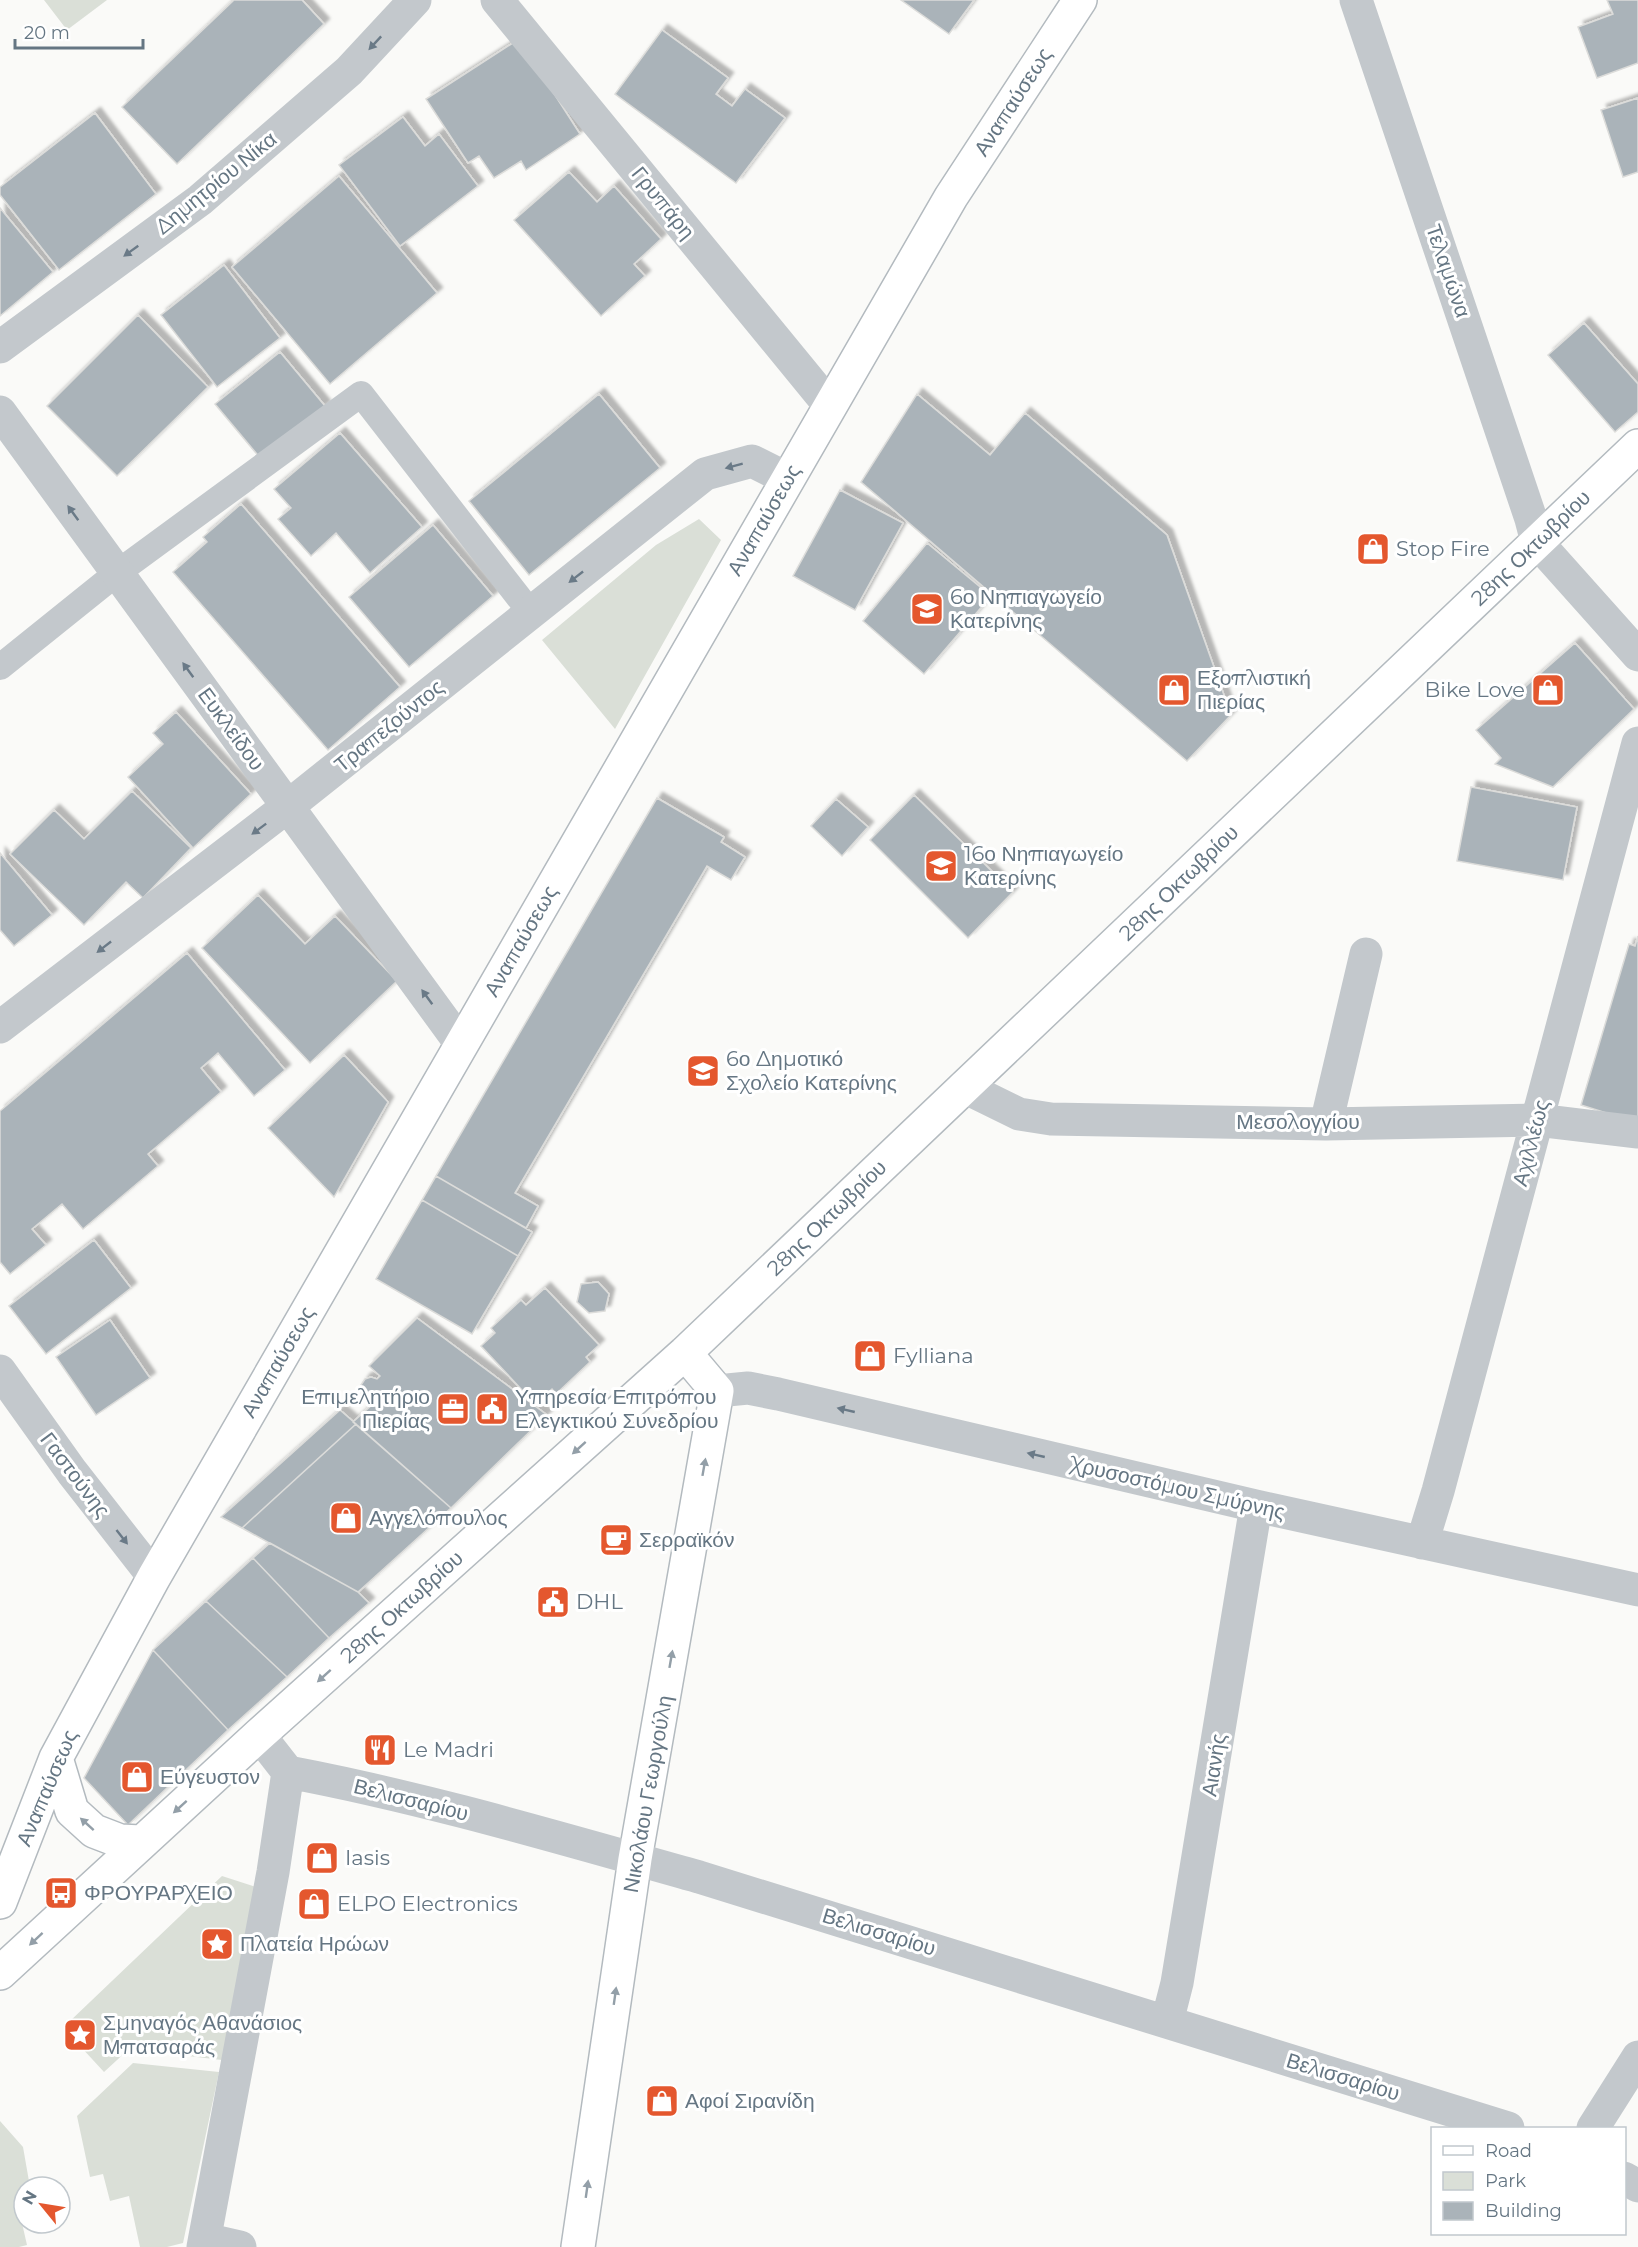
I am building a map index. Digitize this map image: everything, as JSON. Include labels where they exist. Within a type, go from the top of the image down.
[{"type":"main road","name":"Αναπαύσεως","points":[[0,1902],[56,1758],[154,1577],[951,197],[1080,0]]},
{"type":"main road","name":"28ης Οκτωβρίου","points":[[0,1973],[259,1735],[685,1353],[1638,446]]},
{"type":"main road","points":[[685,1353],[717,1391]]},
{"type":"main road","name":"Νικολάου Γεωργούλη","points":[[578,2247],[636,1859],[717,1391]]},
{"type":"main road","points":[[56,1758],[72,1811],[94,1831],[120,1841],[141,1842]]},
{"type":"street","name":"Δημητρίου Νίκα","points":[[0,347],[200,200],[349,71],[415,0]]},
{"type":"street","name":"Γρυπάρη","points":[[496,0],[830,406]]},
{"type":"street","name":"Τελαμώνα","points":[[1356,0],[1537,542]]},
{"type":"street","name":"Ευκλείδου","points":[[0,412],[461,1044]]},
{"type":"street","name":"Τραπεζούντος","points":[[0,1027],[287,807],[705,474],[752,461],[788,479]]},
{"type":"street","points":[[1537,542],[1638,655]]},
{"type":"street","name":"Αχιλλέως","points":[[1422,1543],[1438,1491],[1638,743]]},
{"type":"street","points":[[1326,1124],[1366,954]]},
{"type":"street","name":"Μεσολογγίου","points":[[964,1087],[1019,1114],[1051,1119],[1326,1124],[1537,1120],[1638,1132]]},
{"type":"street","name":"Γαστούνης","points":[[0,1371],[72,1472],[154,1577]]},
{"type":"street","name":"Χρυσοστόμου Σμύρνης","points":[[717,1391],[748,1388],[778,1394],[1256,1506],[1638,1590]]},
{"type":"street","name":"Αιανής","points":[[1167,2022],[1177,1983],[1256,1506]]},
{"type":"street","points":[[240,2247],[204,2243],[273,1872],[288,1772],[259,1735]]},
{"type":"street","name":"Βελισσαρίου","points":[[288,1772],[340,1782],[636,1859],[1505,2127]]},
{"type":"street","points":[[1594,2127],[1638,2057]]},
{"type":"lane","points":[[0,667],[117,573],[361,394],[531,613]]},
{"type":"green space","points":[[44,0],[107,0],[67,30]]},
{"type":"green space","points":[[699,519],[721,540],[615,729],[542,640],[656,545]]},
{"type":"green space","points":[[222,1876],[256,1887],[222,2060],[129,2049],[104,2072],[69,2034],[69,2022]]},
{"type":"green space","points":[[133,2063],[219,2072],[183,2243],[167,2247],[140,2247],[129,2196],[110,2201],[103,2174],[90,2177],[77,2116]]},
{"type":"green space","points":[[0,2121],[23,2147],[28,2175],[12,2175],[12,2235],[25,2235],[27,2245],[0,2247]]},
{"type":"building","points":[[234,0],[302,0],[324,24],[177,164],[122,107]]},
{"type":"building","points":[[901,0],[974,0],[949,34]]},
{"type":"building","points":[[1607,0],[1638,0],[1638,63],[1597,78],[1578,27],[1613,14]]},
{"type":"building","points":[[662,30],[728,78],[716,94],[732,106],[745,89],[785,118],[736,183],[615,94]]},
{"type":"building","points":[[519,39],[580,134],[526,170],[521,161],[494,178],[479,156],[468,163],[426,99]]},
{"type":"building","points":[[1638,98],[1638,172],[1623,177],[1601,110]]},
{"type":"building","points":[[95,113],[156,194],[59,270],[0,195],[0,187]]},
{"type":"building","points":[[403,117],[425,146],[439,134],[478,186],[400,246],[339,165]]},
{"type":"building","points":[[569,172],[597,202],[614,186],[661,239],[634,264],[645,276],[601,316],[514,220]]},
{"type":"building","points":[[339,176],[437,293],[330,384],[232,267]]},
{"type":"building","points":[[0,208],[53,272],[0,316]]},
{"type":"building","points":[[224,265],[280,338],[217,387],[161,315]]},
{"type":"building","points":[[138,315],[208,387],[117,476],[47,406]]},
{"type":"building","points":[[1584,323],[1638,384],[1638,412],[1615,432],[1548,355]]},
{"type":"building","points":[[280,352],[325,406],[261,459],[215,404]]},
{"type":"building","points":[[599,394],[660,468],[529,575],[469,501]]},
{"type":"building","points":[[917,394],[990,455],[1025,413],[1167,535],[1231,715],[1187,761],[861,482]]},
{"type":"building","points":[[340,433],[422,527],[370,573],[336,533],[311,556],[278,519],[291,508],[274,489]]},
{"type":"building","points":[[840,490],[903,523],[855,610],[793,576]]},
{"type":"building","points":[[241,504],[400,687],[328,750],[173,572],[207,542],[203,537]]},
{"type":"building","points":[[433,525],[493,596],[409,667],[349,597]]},
{"type":"building","name":"6ο Νηπιαγωγείο Κατερίνης","points":[[927,543],[991,596],[924,674],[863,621]]},
{"type":"building","points":[[1575,643],[1634,709],[1553,787],[1495,764],[1501,758],[1476,730]]},
{"type":"building","points":[[176,712],[251,794],[193,848],[128,777],[163,744],[153,733]]},
{"type":"building","points":[[1471,787],[1577,807],[1563,880],[1457,861]]},
{"type":"building","points":[[132,791],[191,848],[143,898],[126,882],[84,925],[10,854],[54,810],[84,839]]},
{"type":"building","name":"16ο Νηπιαγωγείο Κατερίνης","points":[[914,795],[1013,892],[968,938],[870,840]]},
{"type":"building","points":[[657,798],[724,837],[721,842],[745,857],[731,880],[707,866],[515,1193],[538,1206],[526,1228],[436,1176]]},
{"type":"building","points":[[836,799],[868,827],[842,856],[811,826]]},
{"type":"building","points":[[0,853],[52,915],[14,946],[0,930]]},
{"type":"building","points":[[258,895],[305,944],[335,916],[397,981],[310,1063],[202,948]]},
{"type":"building","points":[[1638,936],[1638,1123],[1581,1105],[1629,944],[1635,946]]},
{"type":"building","points":[[187,953],[285,1070],[254,1096],[218,1053],[201,1068],[221,1092],[148,1154],[158,1166],[83,1229],[62,1204],[32,1229],[46,1245],[10,1274],[0,1262],[0,1111]]},
{"type":"building","points":[[344,1055],[388,1102],[334,1197],[268,1128]]},
{"type":"building","points":[[436,1176],[532,1232],[518,1256],[422,1200]]},
{"type":"building","points":[[422,1200],[518,1256],[472,1334],[376,1279]]},
{"type":"building","points":[[94,1240],[131,1288],[46,1354],[9,1306]]},
{"type":"building","points":[[598,1282],[609,1294],[605,1311],[589,1313],[577,1302],[581,1284]]},
{"type":"building","points":[[545,1288],[599,1345],[586,1357],[590,1362],[556,1394],[552,1389],[535,1404],[481,1346],[495,1333],[491,1328],[521,1300],[526,1305]]},
{"type":"building","name":"Επιμελητήριο Πιερίας","points":[[417,1318],[547,1415],[451,1508],[353,1422],[374,1403],[366,1402],[360,1397],[359,1388],[365,1379],[371,1377],[377,1379],[380,1376],[369,1366]]},
{"type":"building","points":[[110,1320],[150,1378],[96,1415],[56,1357]]},
{"type":"building","points":[[340,1410],[356,1424],[242,1528],[221,1517]]},
{"type":"building","name":"Αγγελόπουλος","points":[[356,1424],[451,1508],[358,1592],[242,1528]]},
{"type":"building","points":[[270,1543],[358,1592],[369,1603],[329,1638],[253,1558]]},
{"type":"building","points":[[253,1558],[329,1638],[287,1677],[206,1601]]},
{"type":"building","points":[[206,1601],[287,1677],[228,1730],[153,1650]]},
{"type":"building","points":[[153,1650],[228,1730],[128,1825],[84,1778]]},
{"type":"place","name":"Stop Fire","points":[[1373,549]]},
{"type":"place","name":"6ο Νηπιαγωγείο Κατερίνης","points":[[927,609]]},
{"type":"place","name":"Εξοπλιστική Πιερίας","points":[[1174,690]]},
{"type":"place","name":"Bike Love","points":[[1548,690]]},
{"type":"place","name":"16ο Νηπιαγωγείο Κατερίνης","points":[[941,866]]},
{"type":"place","name":"6ο Δημοτικό Σχολείο Κατερίνης","points":[[703,1071]]},
{"type":"place","name":"Fylliana","points":[[870,1356]]},
{"type":"place","name":"Επιμελητήριο Πιερίας","points":[[453,1409]]},
{"type":"place","name":"Υπηρεσία Επιτρόπου Ελεγκτικού Συνεδρίου","points":[[492,1409]]},
{"type":"place","name":"Αγγελόπουλος","points":[[346,1518]]},
{"type":"place","name":"Σερραϊκόν","points":[[616,1540]]},
{"type":"place","name":"DHL","points":[[553,1602]]},
{"type":"place","name":"Le Madri","points":[[380,1750]]},
{"type":"place","name":"Εύγευστον","points":[[137,1777]]},
{"type":"place","name":"Iasis","points":[[322,1858]]},
{"type":"place","name":"ΦΡΟΥΡΑΡΧΕΙΟ","points":[[61,1893]]},
{"type":"place","name":"ELPO Electronics","points":[[314,1904]]},
{"type":"place","name":"Πλατεία Ηρώων","points":[[217,1944]]},
{"type":"place","name":"Σμηναγός Αθανάσιος Μπατσαράς","points":[[80,2035]]},
{"type":"place","name":"Αφοί Σιρανίδη","points":[[662,2101]]}]
